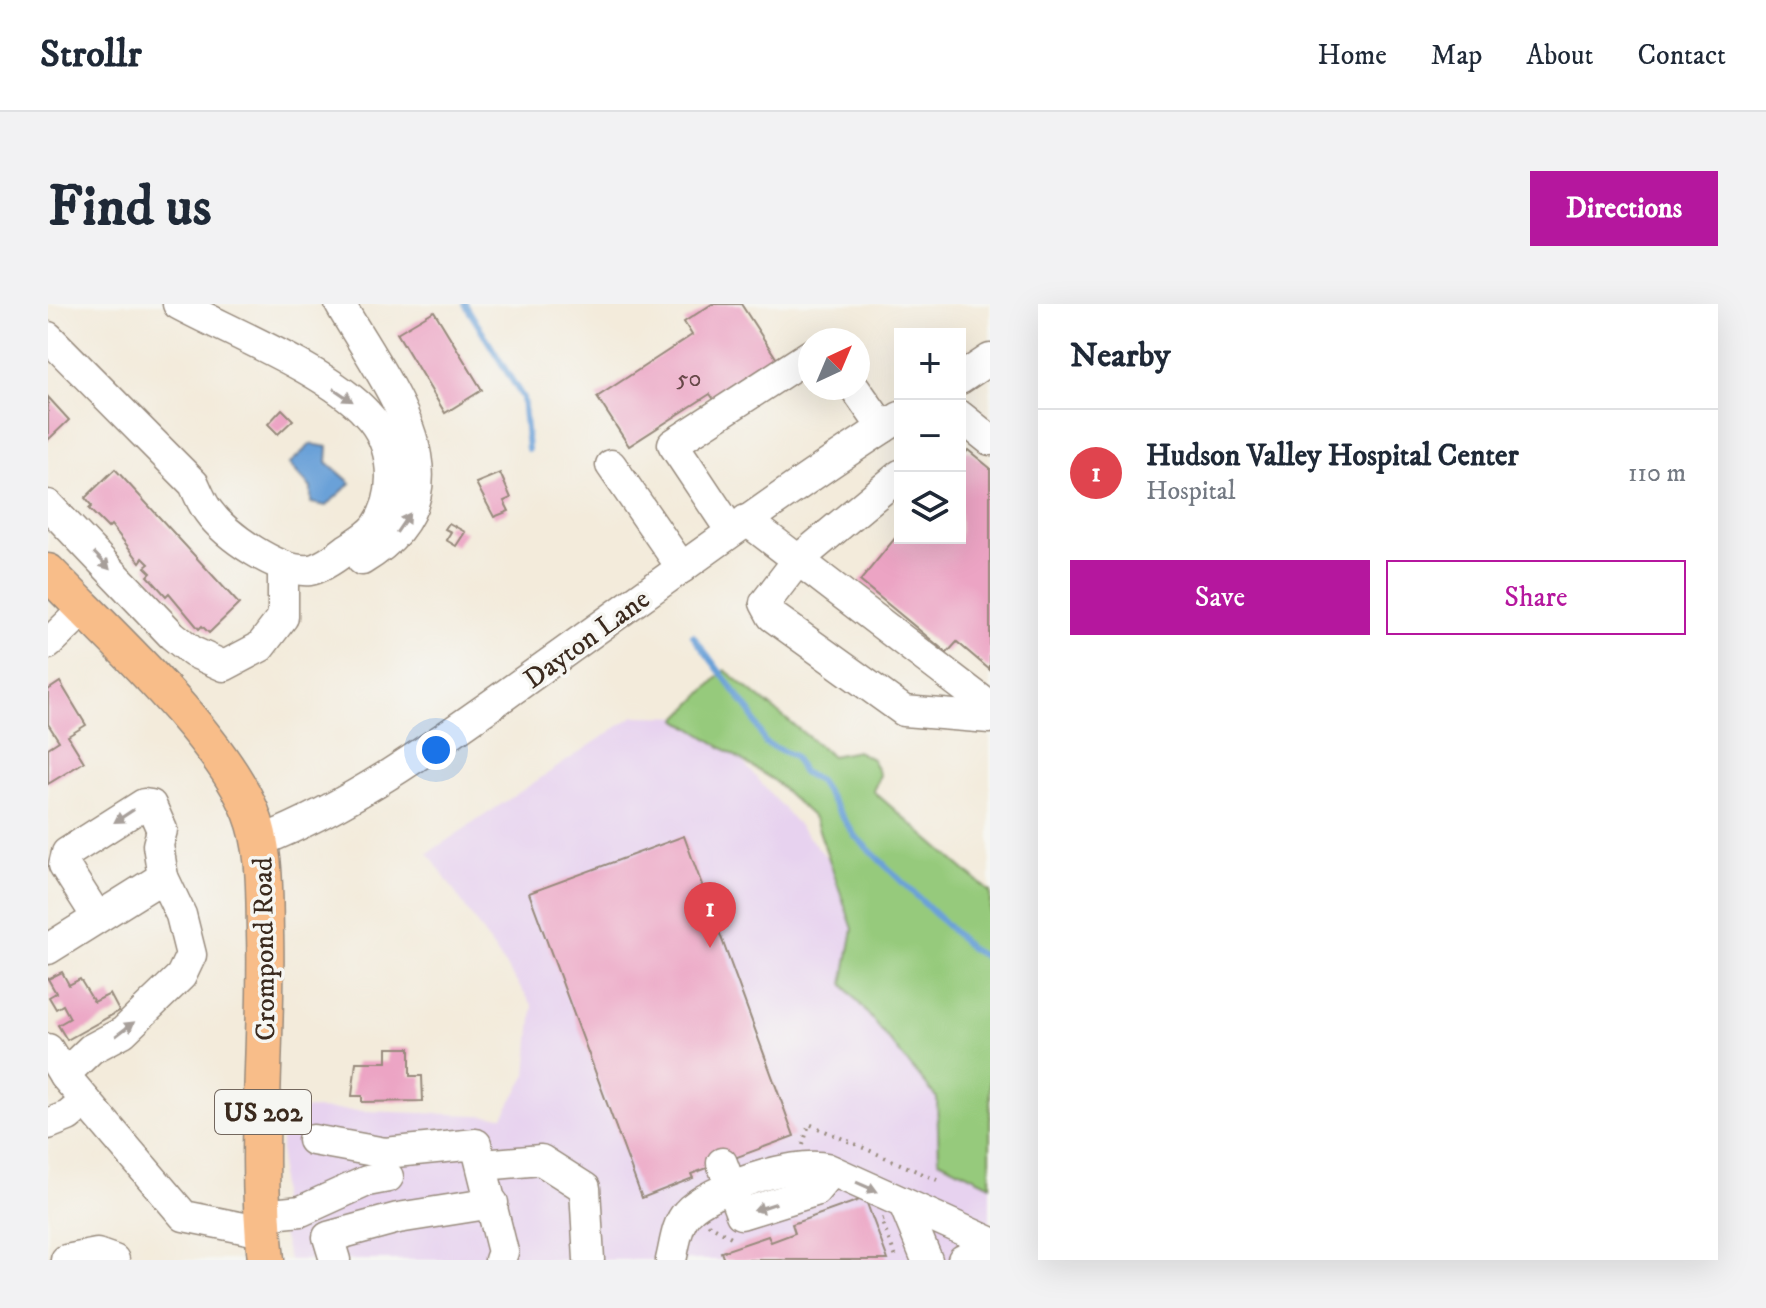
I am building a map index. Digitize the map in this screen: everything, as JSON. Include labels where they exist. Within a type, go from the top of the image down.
[{"type":"main road","name":"Crompond Road","points":[[48,572],[220,758],[250,810],[261,841],[267,963],[264,1236]]},
{"type":"street","points":[[48,337],[194,484],[208,512],[247,545],[283,567],[312,570],[341,554],[375,528],[387,502],[390,465],[380,431],[367,413],[324,382],[178,304]]},
{"type":"street","points":[[340,304],[411,432],[420,467],[417,498],[400,530],[382,548],[361,560],[341,554]]},
{"type":"street","points":[[966,375],[990,359]]},
{"type":"street","points":[[798,363],[673,444],[696,480],[738,526],[798,560],[990,707]]},
{"type":"street","points":[[868,400],[891,422]]},
{"type":"street","name":"Dayton Lane","points":[[261,841],[324,814],[389,774],[738,526],[891,422]]},
{"type":"street","points":[[966,423],[990,440]]},
{"type":"street","points":[[611,465],[682,568]]},
{"type":"street","points":[[894,480],[798,560],[765,603],[772,616],[904,711],[990,718]]},
{"type":"street","points":[[48,505],[172,635],[193,652],[224,666],[260,647],[283,617],[283,567]]},
{"type":"street","points":[[48,644],[84,609]]},
{"type":"street","points":[[64,1075],[91,1049],[123,1032],[181,976],[191,955],[181,915],[163,877],[159,819],[151,805],[144,804],[67,853],[64,865],[97,917]]},
{"type":"street","points":[[48,949],[163,877]]},
{"type":"street","points":[[48,1049],[64,1075],[184,1216],[264,1236],[301,1211],[367,1181],[386,1165],[476,1144],[493,1203],[503,1252],[500,1260]]},
{"type":"street","points":[[48,1124],[68,1116],[86,1101]]},
{"type":"street","points":[[313,1140],[386,1165]]},
{"type":"street","points":[[671,1260],[682,1220],[689,1210],[727,1175],[779,1156],[832,1171],[990,1242]]},
{"type":"street","points":[[483,1165],[541,1160],[585,1188],[589,1260]]},
{"type":"street","points":[[386,1165],[398,1218]]},
{"type":"street","points":[[727,1175],[741,1214],[815,1191],[832,1171]]},
{"type":"street","points":[[335,1260],[328,1237],[398,1218],[493,1203]]},
{"type":"street","points":[[904,1204],[927,1260]]},
{"type":"street","points":[[963,1260],[990,1251]]},
{"type":"street","points":[[66,1260],[97,1254],[114,1260]]},
{"type":"path","points":[[779,1156],[803,1145],[809,1124],[937,1180]]},
{"type":"shaded area","points":[[634,716],[703,717],[865,901],[990,996],[990,1260],[289,1260],[279,1223],[282,1108],[503,1116],[527,1075],[533,1006],[428,853]]},
{"type":"green space","points":[[725,670],[832,756],[857,751],[872,759],[880,775],[873,791],[990,892],[990,1185],[939,1160],[937,1098],[843,984],[853,929],[815,819],[773,780],[677,719]]},
{"type":"water","points":[[311,444],[328,447],[327,462],[351,483],[326,506],[311,503],[311,488],[289,464]]},
{"type":"building","points":[[712,304],[741,304],[778,361],[715,401],[710,394],[629,446],[597,397],[692,335],[684,322]]},
{"type":"building","points":[[434,311],[482,390],[445,413],[397,333]]},
{"type":"building","points":[[48,397],[69,420],[48,440]]},
{"type":"building","points":[[282,409],[293,420],[278,434],[268,424]]},
{"type":"building","points":[[968,450],[990,468],[990,670],[957,642],[947,653],[860,581],[894,539],[894,544],[966,544]]},
{"type":"building","points":[[115,469],[239,604],[209,633],[202,626],[199,629],[169,593],[166,596],[148,576],[151,573],[145,567],[149,564],[143,558],[140,562],[111,525],[108,528],[89,509],[92,506],[85,498]]},
{"type":"building","points":[[500,473],[511,498],[504,501],[509,511],[494,517],[476,483]]},
{"type":"building","points":[[449,523],[465,532],[456,546],[446,540],[451,532],[445,529]]},
{"type":"building","points":[[60,682],[86,725],[68,736],[84,762],[48,784],[48,748],[59,741],[48,724],[48,690]]},
{"type":"building","points":[[684,836],[794,1136],[691,1174],[693,1178],[642,1198],[529,893]]},
{"type":"building","points":[[62,972],[69,985],[80,979],[94,1002],[110,994],[119,1011],[67,1040],[58,1025],[70,1018],[63,1005],[56,1009],[49,997],[56,993],[48,979]]},
{"type":"building","points":[[387,1048],[410,1048],[410,1076],[422,1076],[423,1101],[362,1102],[362,1096],[352,1096],[356,1062],[387,1062]]},
{"type":"building","points":[[865,1198],[888,1260],[724,1260],[721,1252],[768,1236],[771,1242],[795,1233],[792,1224]]},
{"type":"waterway","points":[[465,304],[523,398],[528,449]]},
{"type":"waterway","points":[[693,636],[751,713],[765,743],[794,756],[802,772],[819,781],[855,836],[971,949],[990,960]]},
{"type":"place","name":"Hudson Valley Hospital Center","points":[[710,948]]}]
